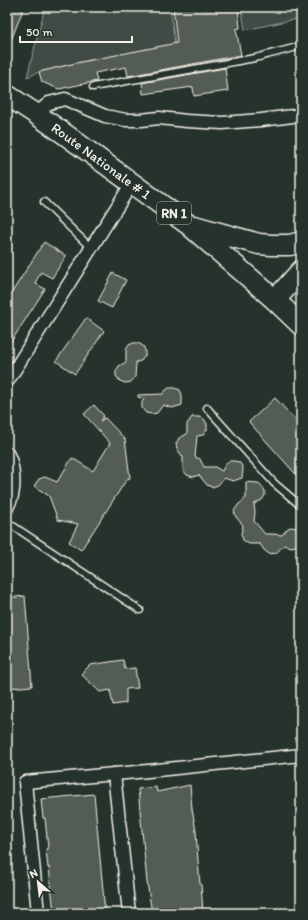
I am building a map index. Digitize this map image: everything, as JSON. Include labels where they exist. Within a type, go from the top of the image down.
[{"type":"main road","name":"Route Nationale # 1","points":[[7,95],[132,182],[190,225],[301,325]]},
{"type":"main road","points":[[190,225],[259,244],[290,245],[301,242]]},
{"type":"main road","points":[[275,300],[301,271]]},
{"type":"street","points":[[36,114],[49,103],[65,99],[105,116],[126,120],[159,118],[222,123],[301,115]]},
{"type":"street","points":[[7,382],[132,182]]},
{"type":"street","points":[[7,453],[14,478],[11,499],[7,508]]},
{"type":"street","points":[[38,913],[25,782],[301,754]]},
{"type":"street","points":[[114,774],[129,913]]},
{"type":"lane","points":[[93,87],[255,58],[301,46]]},
{"type":"lane","points":[[44,202],[91,248]]},
{"type":"lane","points":[[207,408],[274,483],[301,506]]},
{"type":"lane","points":[[7,522],[140,610]]},
{"type":"path","points":[[204,7],[208,12]]},
{"type":"shaded area","points":[[45,7],[170,7],[175,44],[76,63],[39,72],[27,77]]},
{"type":"shaded area","points":[[241,7],[301,7],[301,18],[245,30]]},
{"type":"building","points":[[7,7],[24,7],[8,48],[7,48]]},
{"type":"building","points":[[173,7],[238,7],[240,28],[236,29],[241,55],[128,76],[126,67],[95,73],[97,81],[59,89],[42,82],[39,72],[177,43]]},
{"type":"building","points":[[225,68],[228,91],[194,96],[193,87],[143,94],[142,83]]},
{"type":"building","points":[[44,242],[66,256],[52,278],[41,272],[35,283],[45,289],[7,348],[7,300]]},
{"type":"building","points":[[113,273],[126,280],[112,308],[98,301]]},
{"type":"building","points":[[86,318],[104,331],[75,374],[56,361]]},
{"type":"building","points":[[138,343],[143,346],[145,356],[141,361],[136,362],[135,377],[131,382],[125,383],[120,381],[116,376],[116,371],[119,366],[126,362],[126,350],[129,345]]},
{"type":"building","points":[[169,388],[180,390],[182,395],[182,405],[172,408],[163,405],[157,413],[146,413],[142,408],[142,402],[144,399],[138,397],[138,395],[163,394]]},
{"type":"building","points":[[275,398],[301,426],[301,480],[249,422]]},
{"type":"building","points":[[94,405],[104,416],[100,421],[105,418],[125,439],[130,478],[127,479],[81,550],[69,542],[78,524],[58,520],[49,496],[34,486],[39,479],[45,477],[57,482],[72,458],[93,471],[110,443],[84,414]]},
{"type":"building","points":[[192,417],[200,417],[204,419],[207,424],[207,430],[203,435],[197,436],[195,457],[200,459],[204,467],[215,467],[222,471],[226,463],[230,461],[240,463],[243,468],[242,478],[233,481],[224,478],[218,485],[212,487],[207,485],[199,475],[193,477],[187,475],[183,470],[183,457],[177,449],[176,444],[179,438],[187,434],[187,424]]},
{"type":"building","points":[[246,482],[260,484],[265,492],[262,500],[254,504],[254,521],[265,534],[282,535],[288,528],[297,528],[301,531],[301,542],[298,545],[292,547],[284,545],[276,553],[269,554],[260,544],[249,544],[243,540],[241,534],[243,525],[236,517],[234,511],[246,498]]},
{"type":"building","points":[[25,596],[32,686],[7,688],[7,598]]},
{"type":"building","points":[[123,660],[125,669],[135,668],[138,688],[126,689],[126,703],[113,705],[110,690],[100,692],[81,674],[90,665]]},
{"type":"building","points":[[190,785],[196,831],[203,913],[152,913],[147,882],[138,789],[156,787],[157,792]]},
{"type":"building","points":[[94,794],[105,912],[54,913],[46,849],[48,848],[45,818],[43,818],[41,799]]}]
